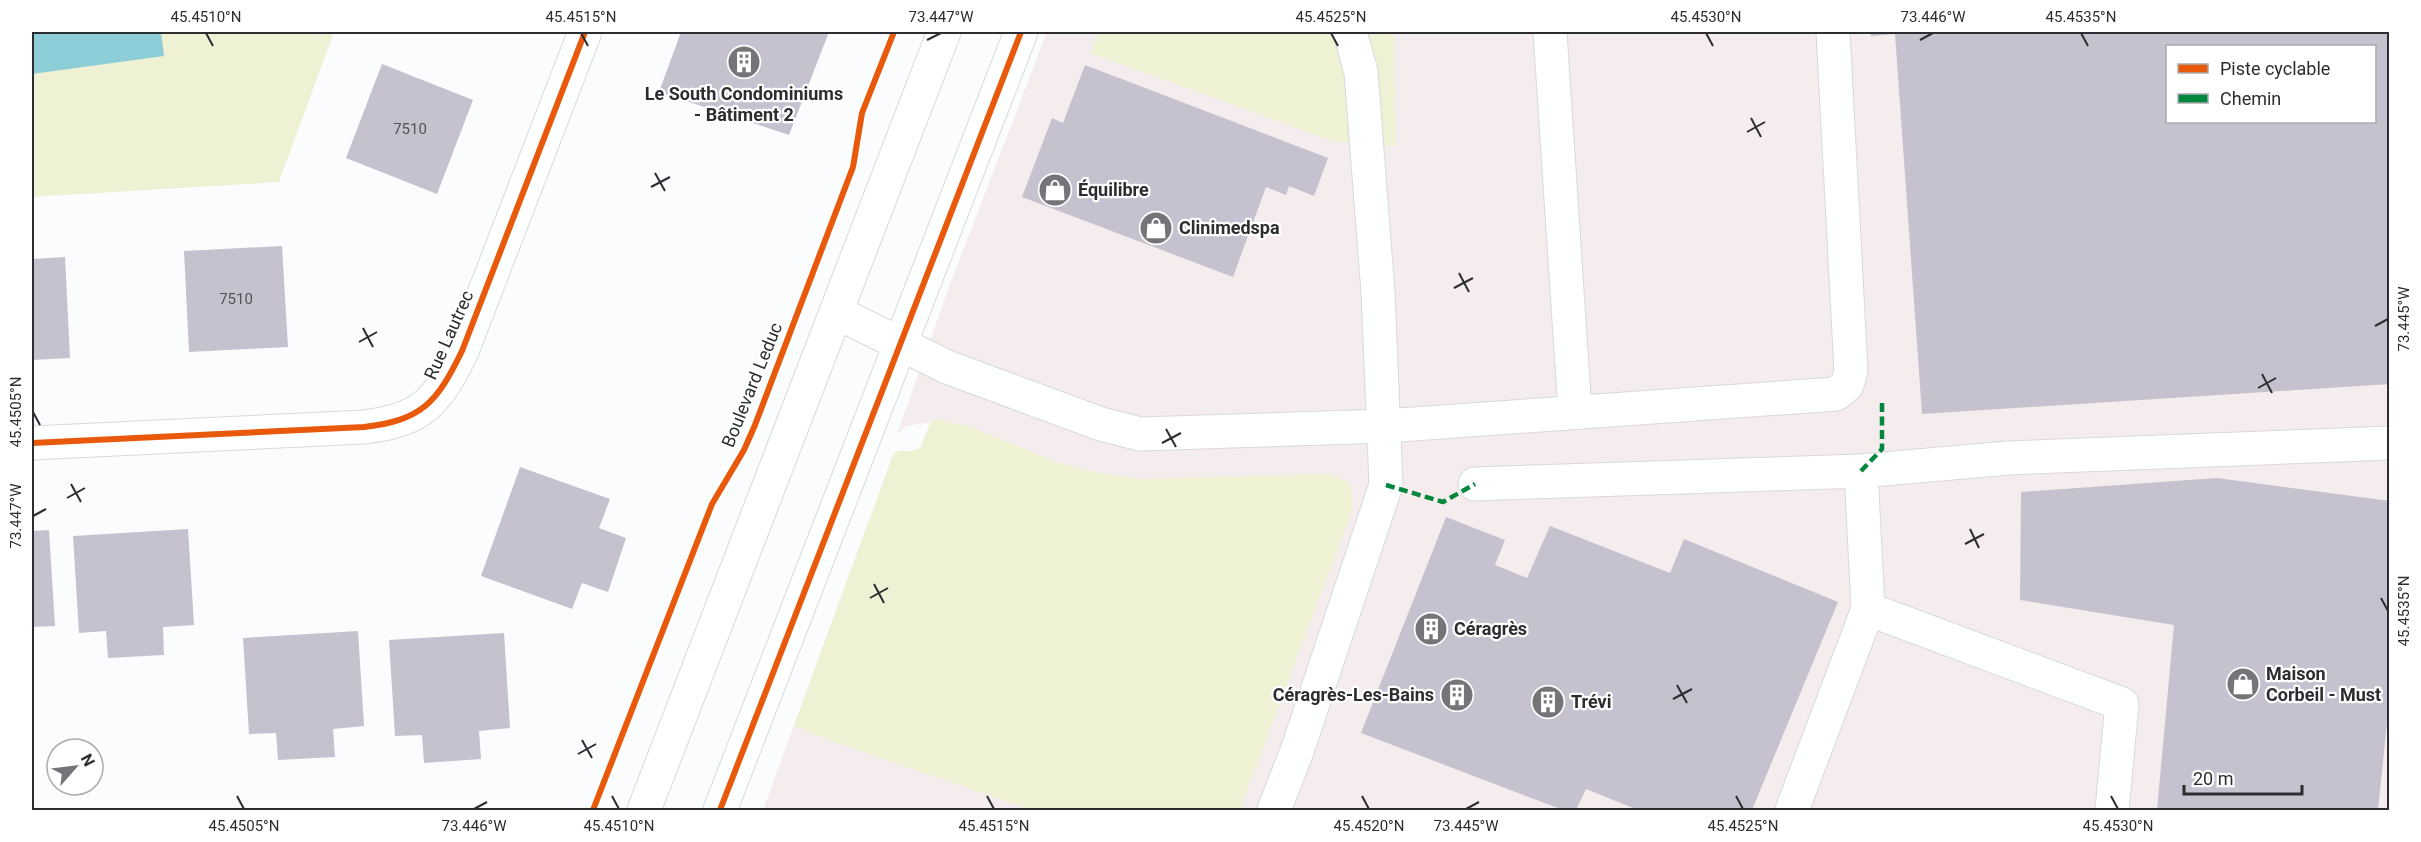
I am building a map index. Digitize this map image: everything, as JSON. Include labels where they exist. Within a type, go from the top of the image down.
[{"type":"street","name":"Rue Lautrec","points":[[32,443],[364,428],[401,421],[423,410],[445,386],[462,351],[585,32]]},
{"type":"street","points":[[644,810],[944,32]]},
{"type":"street","points":[[720,810],[1020,32]]},
{"type":"street","points":[[1274,810],[1297,751],[1386,485],[1378,292],[1361,72],[1350,32]]},
{"type":"street","points":[[1550,32],[1575,412]]},
{"type":"street","points":[[836,312],[901,342],[947,367],[1122,431],[1162,434],[1385,426],[1829,396],[1843,391],[1851,379],[1833,32]]},
{"type":"street","points":[[1474,484],[1861,471],[2008,458],[2390,443]]},
{"type":"street","points":[[1792,810],[1868,609],[1861,471]]},
{"type":"street","points":[[1868,609],[2122,704],[2112,810]]},
{"type":"shaded area","points":[[1047,32],[2389,32],[2389,810],[763,810],[893,455],[898,451],[920,448],[931,422],[906,426],[897,434],[949,287]]},
{"type":"green space","points":[[32,32],[334,32],[279,182],[32,197]]},
{"type":"green space","points":[[1099,32],[1394,32],[1396,146],[1333,141],[1090,53]]},
{"type":"green space","points":[[942,420],[968,426],[1056,462],[1099,473],[1142,479],[1329,474],[1347,482],[1352,496],[1352,511],[1240,810],[1032,810],[794,726],[893,455],[898,451],[920,448],[931,421]]},
{"type":"water","points":[[32,32],[161,32],[164,56],[32,74]]},
{"type":"building","name":"Le South Condominiums - Bâtiment 2","points":[[681,32],[829,32],[789,135],[659,92]]},
{"type":"building","points":[[1870,32],[2390,32],[2390,384],[1922,414],[1895,34],[1871,36]]},
{"type":"building","points":[[382,64],[473,100],[437,194],[346,158]]},
{"type":"building","points":[[1085,65],[1328,158],[1314,196],[1289,186],[1286,195],[1266,187],[1233,277],[1022,197],[1052,118],[1063,123]]},
{"type":"building","points":[[282,246],[288,347],[189,352],[184,251]]},
{"type":"building","points":[[65,257],[70,358],[32,360],[32,259]]},
{"type":"building","points":[[520,467],[610,499],[599,528],[626,538],[608,592],[582,583],[572,609],[481,576]]},
{"type":"building","points":[[2217,478],[2390,501],[2390,694],[2378,810],[2157,810],[2174,625],[2020,600],[2021,492]]},
{"type":"building","points":[[1446,517],[1505,540],[1495,565],[1527,578],[1550,526],[1670,573],[1684,539],[1838,602],[1752,810],[1638,810],[1586,789],[1576,810],[1563,810],[1361,733]]},
{"type":"building","points":[[188,529],[194,625],[163,627],[164,655],[108,658],[106,631],[79,633],[73,536]]},
{"type":"building","points":[[49,530],[55,626],[32,627],[32,531]]},
{"type":"building","points":[[358,631],[364,726],[333,729],[335,757],[278,760],[276,733],[249,734],[243,638]]},
{"type":"building","points":[[504,633],[510,728],[479,731],[481,759],[424,763],[422,735],[395,736],[389,640]]},
{"type":"marked path","points":[[1861,471],[1882,449],[1882,403]]},
{"type":"marked path","points":[[1386,485],[1443,502],[1475,484]]},
{"type":"cycle path","points":[[32,443],[364,427],[401,419],[426,406],[436,396],[462,351],[585,32]]},
{"type":"cycle path","name":"Boulevard Leduc","points":[[593,810],[712,504],[744,450],[755,425],[853,167],[862,113],[894,32]]},
{"type":"cycle path","points":[[720,810],[1021,32]]},
{"type":"place","name":"Le South Condominiums - Bâtiment 2","points":[[744,62]]},
{"type":"place","name":"Équilibre","points":[[1055,190]]},
{"type":"place","name":"Clinimedspa","points":[[1156,228]]},
{"type":"place","name":"Céragrès","points":[[1431,629]]},
{"type":"place","name":"Maison Corbeil - Must","points":[[2243,684]]},
{"type":"place","name":"Céragrès-Les-Bains","points":[[1457,695]]},
{"type":"place","name":"Trévi","points":[[1548,702]]}]
